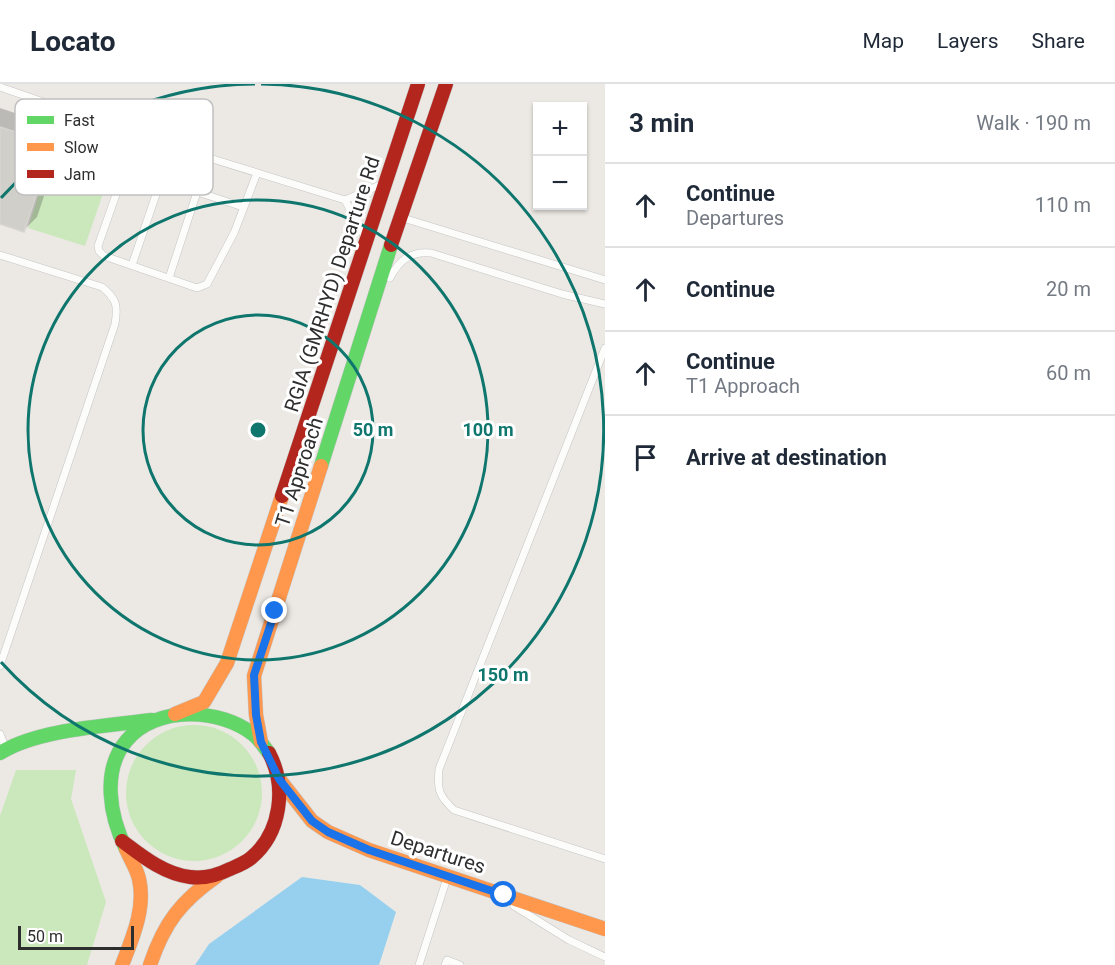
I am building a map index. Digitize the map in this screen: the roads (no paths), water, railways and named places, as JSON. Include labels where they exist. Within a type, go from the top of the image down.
[{"type":"main road","name":"RGIA (GMRHYD) Departure Rd","points":[[175,714],[204,702],[227,663],[418,84]]},
{"type":"main road","name":"T1 Approach","points":[[261,742],[256,715],[254,675],[400,217],[446,84]]},
{"type":"main road","points":[[376,209],[400,217]]},
{"type":"main road","points":[[3,750],[35,738],[152,720],[175,714],[204,715],[227,720],[261,742],[279,779],[278,810],[269,836],[251,858],[194,891],[177,908],[157,943],[150,965]]},
{"type":"main road","points":[[122,965],[139,913],[139,878],[113,815],[109,787],[114,765],[127,739],[152,720]]},
{"type":"main road","name":"Departures","points":[[279,779],[312,821],[328,832],[369,850],[605,929]]},
{"type":"main road","points":[[122,841],[156,866],[182,876],[201,878],[220,874]]},
{"type":"lane","points":[[0,87],[35,99]]},
{"type":"lane","points":[[213,159],[345,200],[385,183]]},
{"type":"lane","points":[[116,195],[98,246],[99,251],[104,256],[197,288],[207,284],[234,233],[256,174]]},
{"type":"lane","points":[[132,265],[156,195]]},
{"type":"lane","points":[[169,278],[196,195]]},
{"type":"lane","points":[[206,195],[243,207]]},
{"type":"lane","points":[[345,200],[366,240]]},
{"type":"lane","points":[[400,217],[605,280]]},
{"type":"lane","points":[[371,309],[382,299],[387,284],[400,262],[410,254],[419,252],[431,253],[561,294],[605,304]]},
{"type":"lane","points":[[0,255],[102,288],[111,295],[117,309],[112,335],[0,666]]},
{"type":"lane","points":[[605,348],[439,769],[437,784],[443,799],[454,810],[605,859]]},
{"type":"lane","points":[[0,734],[3,750]]},
{"type":"lane","points":[[419,965],[448,876]]},
{"type":"lane","points":[[484,888],[569,940],[605,957]]},
{"type":"lane","points":[[445,965],[447,960],[460,965]]},
{"type":"water","points":[[302,877],[360,885],[396,912],[379,965],[195,965],[209,944]]}]
